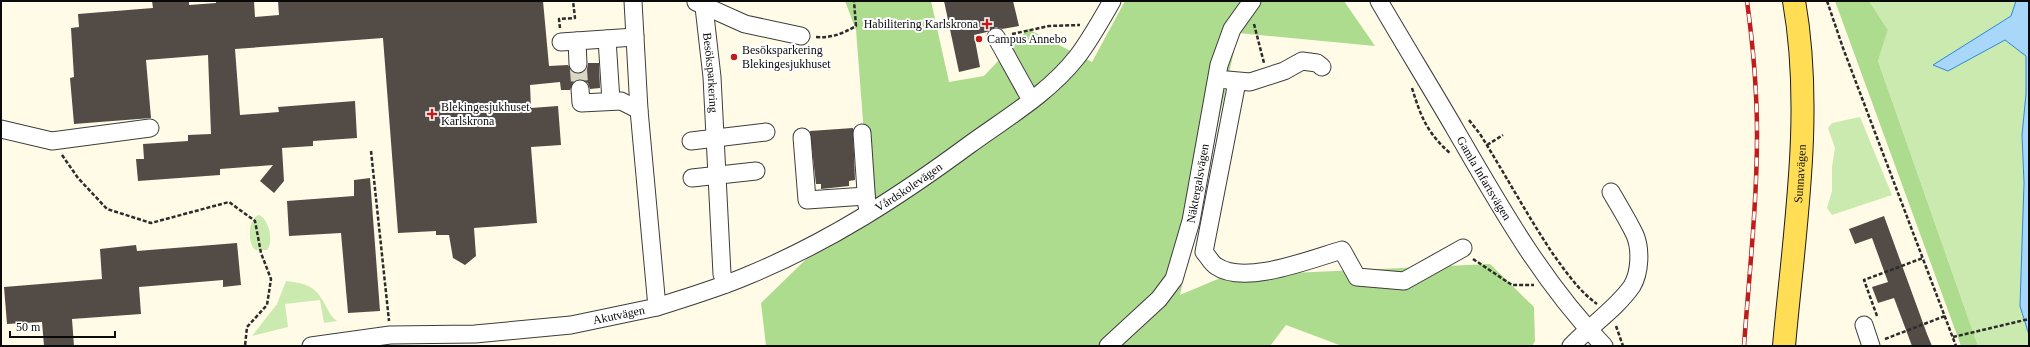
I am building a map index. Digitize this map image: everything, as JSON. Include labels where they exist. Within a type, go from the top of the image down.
[{"type":"main road","name":"Sunnavägen","points":[[1784,346],[1801,150],[1803,84],[1794,1]]},
{"type":"street","name":"Akutvägen","points":[[311,346],[390,336],[475,334],[571,325],[657,307],[639,110],[633,1]]},
{"type":"street","name":"Vårdskolevägen","points":[[657,307],[726,284],[794,255],[869,214],[916,183],[1031,100],[1052,83],[1076,58],[1097,28],[1112,1]]},
{"type":"street","name":"Gamla Infartsvägen","points":[[1379,1],[1507,220],[1551,284],[1587,329],[1604,346]]},
{"type":"street","name":"Näktergalsvägen","points":[[1108,346],[1160,299],[1174,279],[1190,221],[1219,65],[1232,29],[1250,3]]},
{"type":"street","name":"Besöksparkering","points":[[700,4],[745,24],[801,36]]},
{"type":"street","name":"Besöksparkering","points":[[700,4],[712,76],[722,274],[726,284]]},
{"type":"street","points":[[578,64],[569,42],[635,37]]},
{"type":"street","points":[[996,37],[1031,100]]},
{"type":"street","points":[[607,39],[611,101]]},
{"type":"street","points":[[1217,77],[1237,82],[1250,82],[1284,71],[1302,61],[1317,62],[1322,67]]},
{"type":"street","points":[[1204,252],[1237,82]]},
{"type":"street","points":[[580,89],[581,103],[621,101],[639,110]]},
{"type":"street","points":[[1,129],[52,141],[150,128]]},
{"type":"street","points":[[691,141],[766,132]]},
{"type":"street","points":[[862,133],[866,196],[869,214]]},
{"type":"street","points":[[802,137],[807,200],[866,196]]},
{"type":"street","points":[[692,178],[756,171]]},
{"type":"street","points":[[1571,346],[1587,329],[1606,313],[1632,285],[1639,261],[1636,236],[1611,192]]},
{"type":"street","points":[[1184,245],[1204,252],[1215,266],[1233,274],[1271,271],[1342,250],[1357,277],[1404,281],[1458,251]]},
{"type":"street","points":[[1871,323],[1878,342]]},
{"type":"path","points":[[569,42],[559,19],[575,18],[573,1]]},
{"type":"path","points":[[801,36],[829,38],[838,36],[856,26],[854,1]]},
{"type":"path","points":[[1827,1],[1956,346]]},
{"type":"path","points":[[1250,3],[1267,77]]},
{"type":"path","points":[[996,37],[1050,26],[1083,25]]},
{"type":"path","points":[[1467,117],[1487,145],[1534,227],[1566,272],[1587,297],[1599,305],[1616,326],[1622,346]]},
{"type":"path","points":[[1487,145],[1503,135]]},
{"type":"path","points":[[52,141],[78,178],[107,209],[151,223],[229,202],[255,221],[261,253],[271,279],[267,305],[247,327],[245,346]]},
{"type":"path","points":[[371,151],[390,336]]},
{"type":"path","points":[[1458,251],[1512,285],[1534,285]]},
{"type":"path","points":[[1871,323],[1864,280],[1923,258]]},
{"type":"path","points":[[1878,342],[1945,316]]},
{"type":"path","points":[[1953,337],[2029,318]]},
{"type":"path","points":[[1878,342],[1883,333]]},
{"type":"path","points":[[1878,342],[1888,346]]},
{"type":"green space","points":[[845,1],[931,1],[949,82],[984,76],[1028,29],[1092,62],[1125,1],[1344,1],[1375,46],[1238,33],[1180,295],[1225,276],[1490,264],[1534,307],[1535,341],[1532,346],[1342,346],[1286,325],[1270,346],[766,346],[761,303],[869,198],[856,30]]},
{"type":"green space","points":[[1835,1],[1869,1],[1888,30],[1878,61],[1978,346],[1961,346]]},
{"type":"green space","points":[[1869,1],[2016,1],[2011,16],[1933,65],[1948,71],[2005,40],[2026,56],[2026,94],[2022,135],[2029,346],[1978,346],[1878,61],[1888,30]]},
{"type":"green space","points":[[1860,117],[1892,195],[1832,215],[1827,208],[1832,191],[1832,167],[1835,148],[1828,128],[1832,123]]},
{"type":"green space","points":[[259,215],[263,217],[268,226],[270,242],[267,250],[255,250],[251,242],[250,231],[252,221]]},
{"type":"green space","points":[[286,281],[303,284],[316,291],[330,314],[337,321],[324,323],[320,300],[285,304],[288,327],[252,336],[277,304]]},
{"type":"water","points":[[2016,1],[2029,1],[2029,335],[2020,306],[2024,183],[2022,135],[2026,94],[2026,56],[2005,40],[1948,71],[1933,65],[2011,16]]},
{"type":"building","points":[[152,1],[189,1],[189,5],[216,3],[216,1],[254,1],[255,17],[279,15],[278,1],[543,1],[549,66],[568,65],[573,73],[579,74],[587,69],[588,63],[599,63],[600,88],[590,89],[588,83],[580,79],[574,81],[570,90],[561,90],[560,82],[530,85],[531,108],[558,106],[561,145],[531,147],[537,223],[474,228],[476,256],[465,265],[453,258],[449,235],[436,235],[436,231],[398,233],[383,38],[235,49],[240,115],[279,112],[278,107],[355,101],[357,138],[313,141],[313,146],[282,148],[284,181],[274,193],[260,181],[273,165],[220,169],[220,175],[138,181],[136,159],[144,159],[143,144],[188,141],[188,135],[211,134],[208,55],[146,60],[151,118],[74,124],[70,78],[74,77],[71,28],[79,27],[78,14],[153,8]]},
{"type":"building","points":[[944,1],[1013,1],[1019,26],[1002,29],[996,27],[987,32],[974,35],[980,67],[959,72]]},
{"type":"building","points":[[853,128],[855,180],[849,181],[849,186],[821,189],[821,184],[816,184],[810,131]]},
{"type":"building","points":[[370,178],[380,311],[348,313],[341,233],[289,236],[287,201],[354,196],[354,180]]},
{"type":"building","points":[[1884,216],[1932,346],[1912,346],[1894,298],[1878,303],[1872,287],[1888,282],[1872,238],[1855,244],[1849,229]]},
{"type":"building","points":[[237,243],[241,285],[223,287],[223,280],[139,287],[141,314],[72,319],[74,346],[44,346],[42,322],[7,324],[4,287],[102,279],[100,249],[136,245],[137,251]]},
{"type":"tunnel","points":[[578,64],[580,89]]},
{"type":"railway","points":[[1744,346],[1757,161],[1754,67],[1747,1]]},
{"type":"place","name":"Habilitering Karlskrona","points":[[987,24]]},
{"type":"place","name":"Campus Annebo","points":[[979,39]]},
{"type":"place","name":"Besöksparkering Blekingesjukhuset","points":[[734,57]]},
{"type":"place","name":"Blekingesjukhuset Karlskrona","points":[[432,114]]}]
